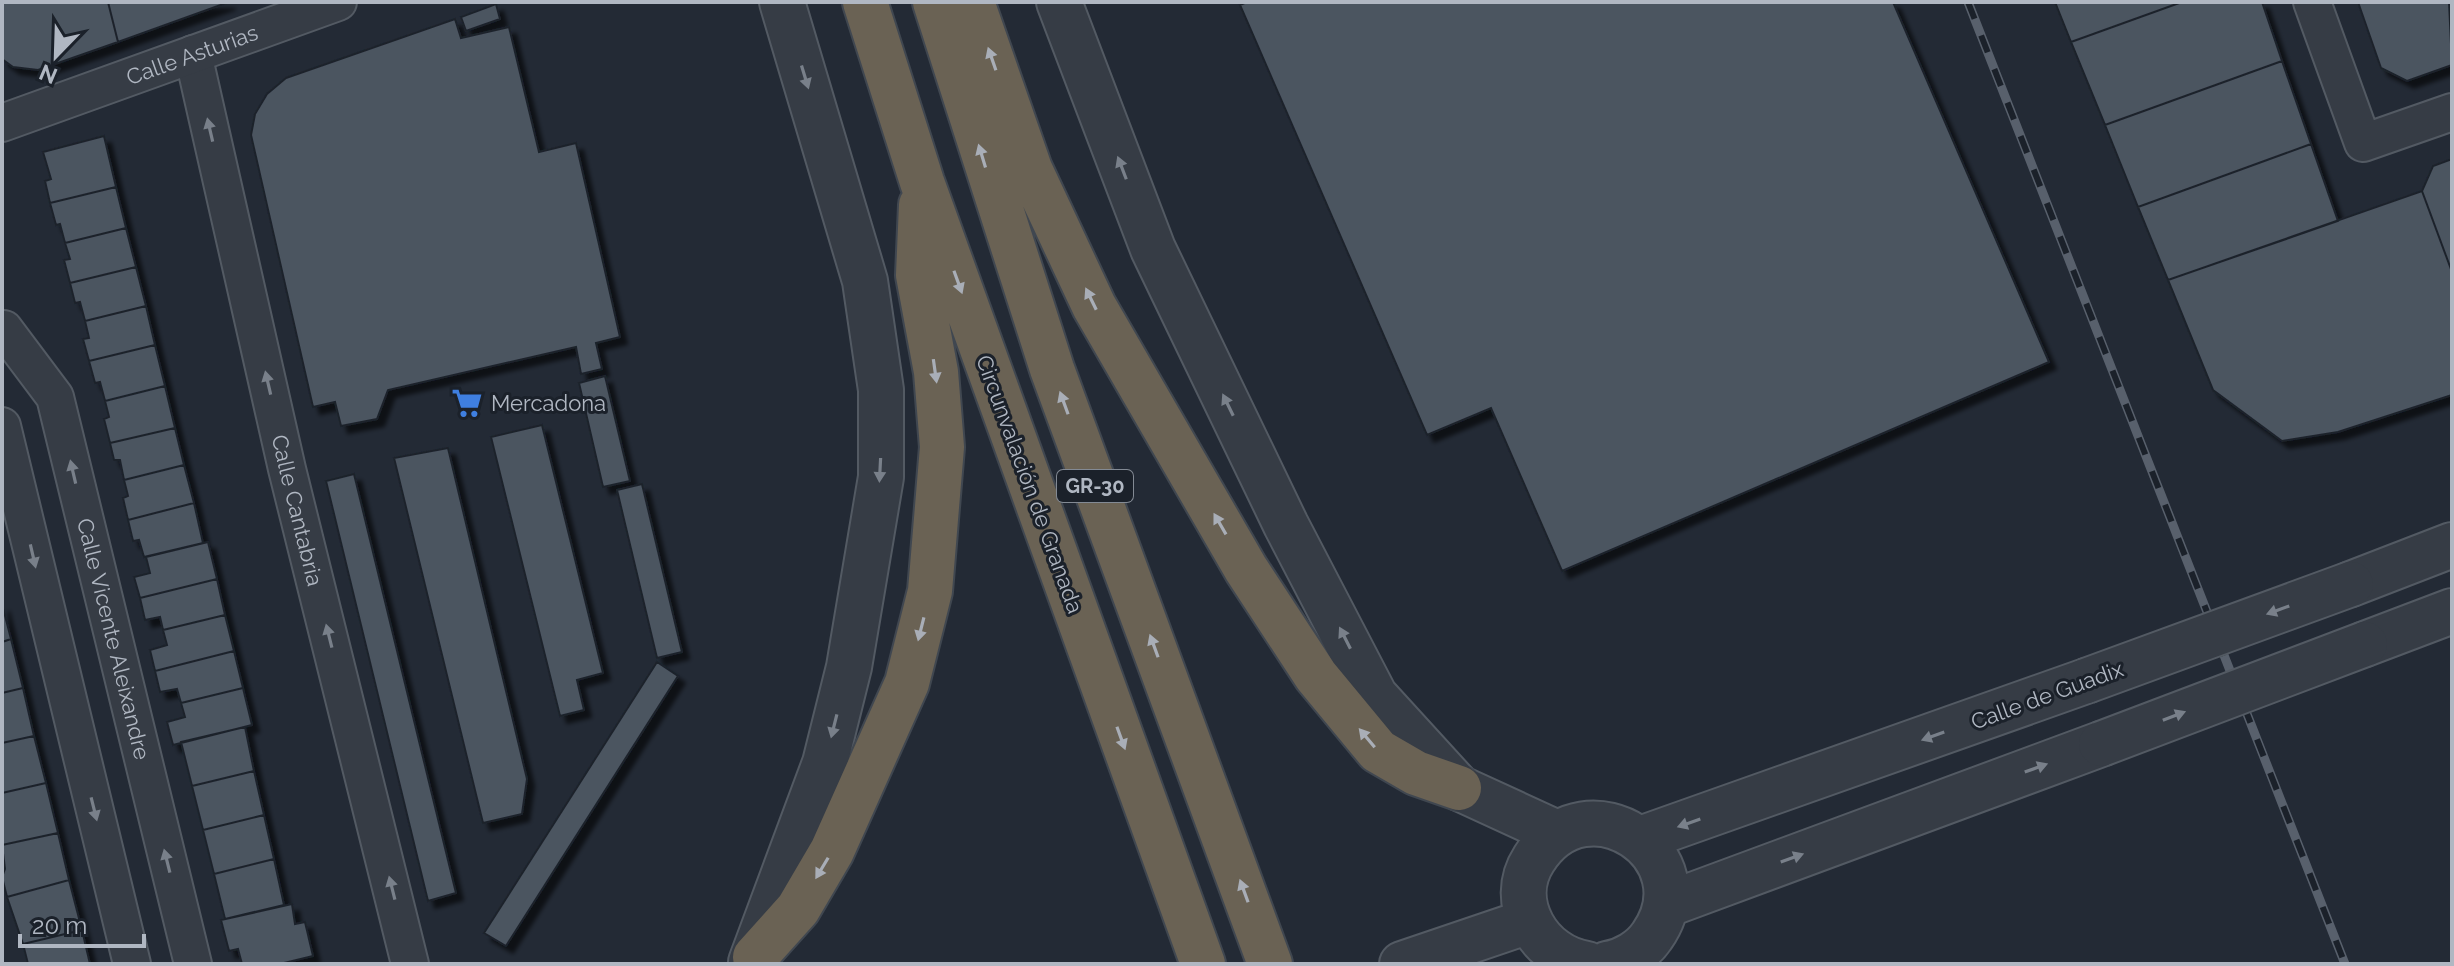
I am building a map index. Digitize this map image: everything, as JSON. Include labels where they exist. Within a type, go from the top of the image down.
[{"type":"highway","name":"Circunvalación de Granada","points":[[865,2],[922,182],[1203,964]]},
{"type":"highway","name":"GR-30","points":[[935,2],[1052,369],[1270,964]]},
{"type":"highway","points":[[972,2],[1030,169],[1094,306],[1246,569],[1316,676],[1378,751],[1416,773],[1459,788]]},
{"type":"highway","points":[[752,961],[798,909],[832,851],[907,683],[930,591],[942,447],[936,372],[918,275],[922,182]]},
{"type":"street","name":"Calle Asturias","points":[[2,123],[338,2]]},
{"type":"street","points":[[752,961],[825,763],[849,667],[881,477],[881,390],[865,281],[782,2]]},
{"type":"street","points":[[1059,2],[1153,249],[1286,525],[1375,696],[1459,788],[1557,833]]},
{"type":"street","points":[[2312,2],[2363,143],[2452,112]]},
{"type":"street","name":"Calle Cantabria","points":[[193,54],[287,469],[410,964]]},
{"type":"street","name":"Calle Vicente Aleixandre","points":[[2,336],[55,397],[193,964]]},
{"type":"street","points":[[2,426],[132,964]]},
{"type":"street","name":"Calle de Guadix","points":[[1640,839],[2086,681],[2452,545]]},
{"type":"street","points":[[1666,905],[2452,611]]},
{"type":"street","points":[[1587,964],[1556,953],[1540,939],[1529,921],[1524,902],[1527,872],[1542,846],[1557,833],[1578,825],[1599,823],[1621,828],[1640,839],[1661,869],[1666,905],[1661,924],[1649,941],[1634,954],[1607,964]]},
{"type":"street","points":[[1403,964],[1529,921]]},
{"type":"building","points":[[2,2],[108,2],[118,42],[38,70],[13,67],[2,59]]},
{"type":"building","points":[[108,2],[229,2],[118,42]]},
{"type":"building","points":[[1247,2],[1893,2],[2049,362],[1562,571],[1491,408],[1427,435],[1240,5]]},
{"type":"building","points":[[2055,2],[2182,2],[2071,42]]},
{"type":"building","points":[[2182,2],[2262,2],[2282,61],[2105,125],[2071,42]]},
{"type":"building","points":[[2358,2],[2449,2],[2452,65],[2407,81],[2381,68]]},
{"type":"building","points":[[496,4],[500,19],[466,31],[461,17]]},
{"type":"building","points":[[455,19],[461,38],[509,27],[539,152],[576,143],[620,337],[596,343],[602,369],[581,374],[576,347],[388,390],[377,419],[341,426],[335,402],[313,407],[251,135],[255,114],[267,94],[286,78]]},
{"type":"building","points":[[2282,61],[2311,144],[2138,207],[2105,125]]},
{"type":"building","points":[[104,136],[116,187],[50,203],[45,181],[51,179],[43,152]]},
{"type":"building","points":[[2311,144],[2338,221],[2168,280],[2138,207]]},
{"type":"building","points":[[2452,159],[2452,272],[2422,191],[2433,166]]},
{"type":"building","points":[[116,187],[126,228],[65,243],[50,203]]},
{"type":"building","points":[[2422,191],[2452,272],[2452,395],[2338,432],[2282,441],[2213,390],[2168,280]]},
{"type":"building","points":[[126,228],[136,267],[70,283],[64,260],[70,259],[65,243]]},
{"type":"building","points":[[136,267],[146,306],[85,321],[80,302],[75,303],[70,283]]},
{"type":"building","points":[[146,306],[155,345],[89,361],[83,339],[89,338],[85,321]]},
{"type":"building","points":[[155,345],[165,386],[105,401],[100,382],[95,383],[89,361]]},
{"type":"building","points":[[605,376],[630,481],[603,487],[579,383]]},
{"type":"building","points":[[165,386],[175,428],[110,443],[104,419],[109,417],[105,401]]},
{"type":"building","points":[[542,425],[603,673],[577,680],[584,710],[560,716],[491,437]]},
{"type":"building","points":[[175,428],[184,465],[124,480],[120,460],[114,460],[110,443]]},
{"type":"building","points":[[448,448],[527,779],[522,814],[483,823],[394,458]]},
{"type":"building","points":[[184,465],[194,503],[128,520],[123,498],[128,496],[124,480]]},
{"type":"building","points":[[354,474],[456,893],[428,901],[326,481]]},
{"type":"building","points":[[642,484],[682,652],[657,658],[617,490]]},
{"type":"building","points":[[194,503],[203,543],[144,557],[139,540],[133,541],[128,520]]},
{"type":"building","points":[[208,542],[217,579],[140,598],[134,577],[150,573],[146,557]]},
{"type":"building","points":[[217,579],[225,615],[163,630],[160,617],[145,620],[140,598]]},
{"type":"building","points":[[2,604],[11,639],[2,642]]},
{"type":"building","points":[[225,615],[234,651],[155,671],[150,650],[167,645],[163,630]]},
{"type":"building","points":[[11,639],[23,688],[2,693],[2,642]]},
{"type":"building","points":[[234,651],[243,688],[181,703],[177,689],[160,692],[155,671]]},
{"type":"building","points":[[657,662],[678,676],[506,946],[484,933]]},
{"type":"building","points":[[23,688],[34,736],[2,743],[2,693]]},
{"type":"building","points":[[243,688],[252,725],[173,745],[167,722],[185,717],[181,703]]},
{"type":"building","points":[[245,727],[254,771],[192,786],[181,742]]},
{"type":"building","points":[[34,736],[46,783],[2,793],[2,743]]},
{"type":"building","points":[[254,771],[264,815],[203,830],[192,786]]},
{"type":"building","points":[[46,783],[58,833],[2,845],[2,793]]},
{"type":"building","points":[[264,815],[274,859],[214,874],[203,830]]},
{"type":"building","points":[[58,833],[69,880],[7,897],[2,877],[5,869],[2,845]]},
{"type":"building","points":[[274,859],[284,905],[225,919],[214,874]]},
{"type":"building","points":[[69,880],[82,930],[23,944],[7,897]]},
{"type":"building","points":[[292,904],[295,924],[305,922],[313,956],[280,964],[242,964],[238,949],[229,951],[221,920]]},
{"type":"building","points":[[82,930],[90,964],[28,964],[23,944]]},
{"type":"railway","points":[[1968,2],[2345,964]]},
{"type":"place","name":"Mercadona","points":[[467,403]]}]
